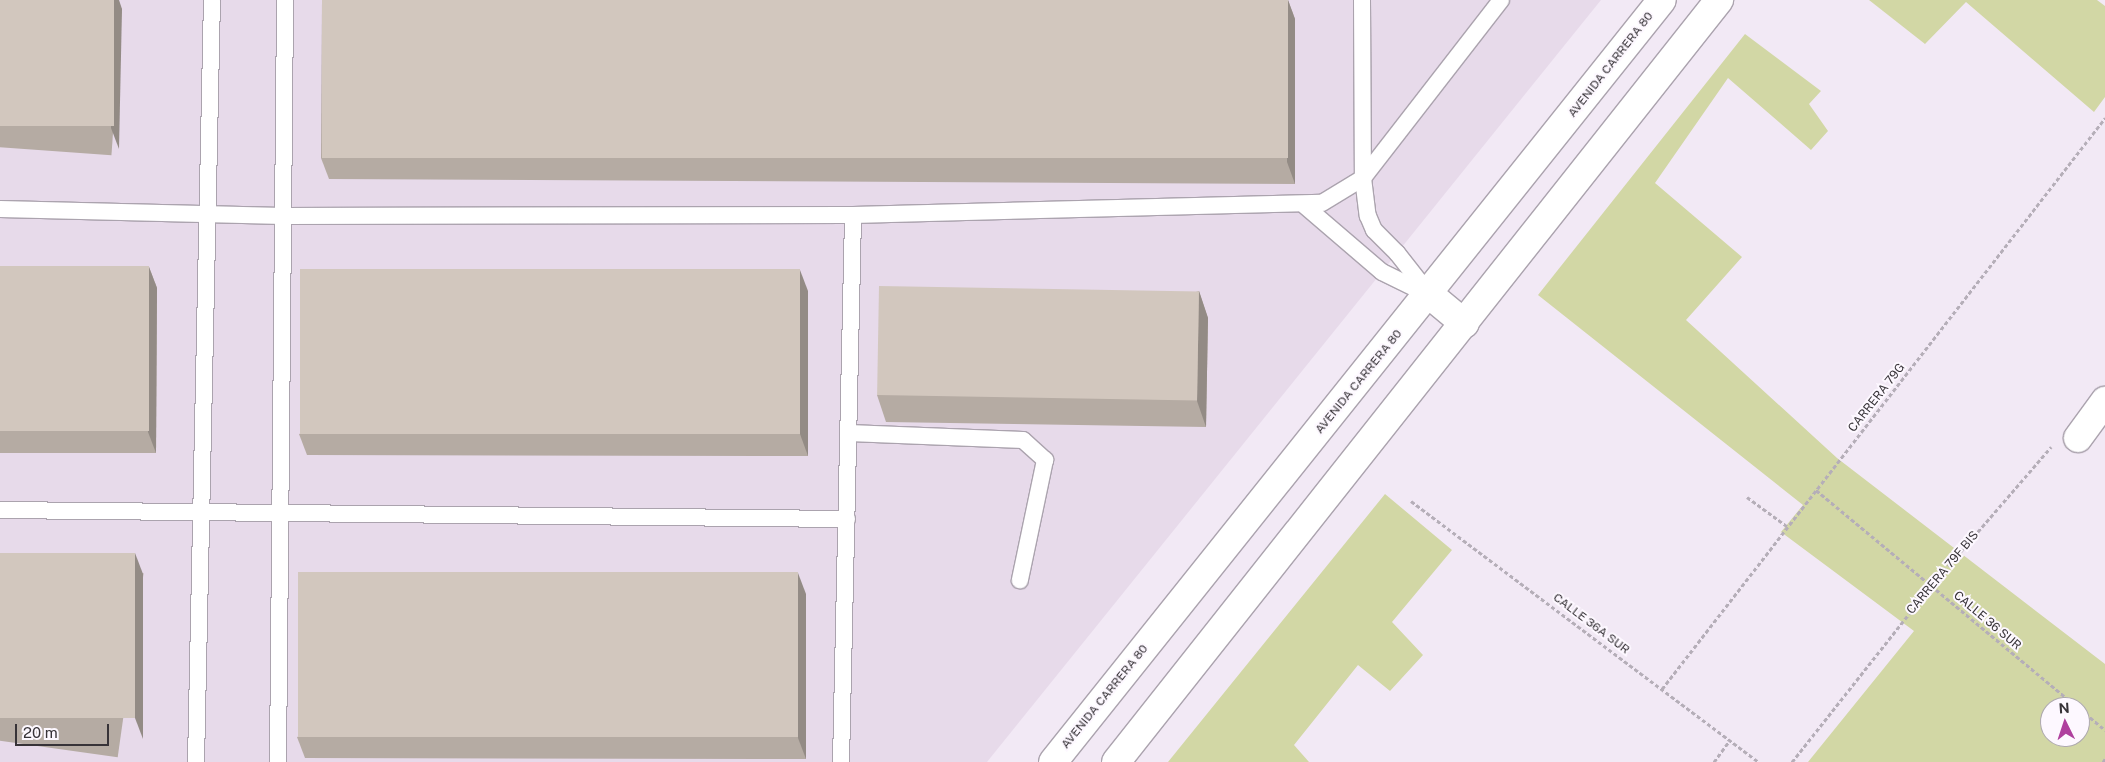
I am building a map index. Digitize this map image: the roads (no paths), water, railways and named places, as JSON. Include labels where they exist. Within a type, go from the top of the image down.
[{"type":"main road","name":"AVENIDA CARRERA 80","points":[[1053,762],[1430,295],[1662,0]]},
{"type":"main road","points":[[1116,762],[1465,324],[1719,0]]},
{"type":"main road","points":[[1430,295],[1465,324]]},
{"type":"main road","points":[[2078,438],[2105,400]]},
{"type":"lane","points":[[196,762],[212,0]]},
{"type":"lane","points":[[278,762],[286,0]]},
{"type":"lane","points":[[1362,0],[1363,178],[1374,230],[1397,254],[1430,295]]},
{"type":"lane","points":[[0,209],[283,216],[853,215],[1305,206],[1336,197],[1363,178],[1501,0]]},
{"type":"lane","points":[[1305,206],[1382,272],[1430,295]]},
{"type":"lane","points":[[841,762],[853,215]]},
{"type":"lane","points":[[849,433],[1023,440],[1045,460],[1020,580]]},
{"type":"lane","points":[[0,510],[847,519]]}]
